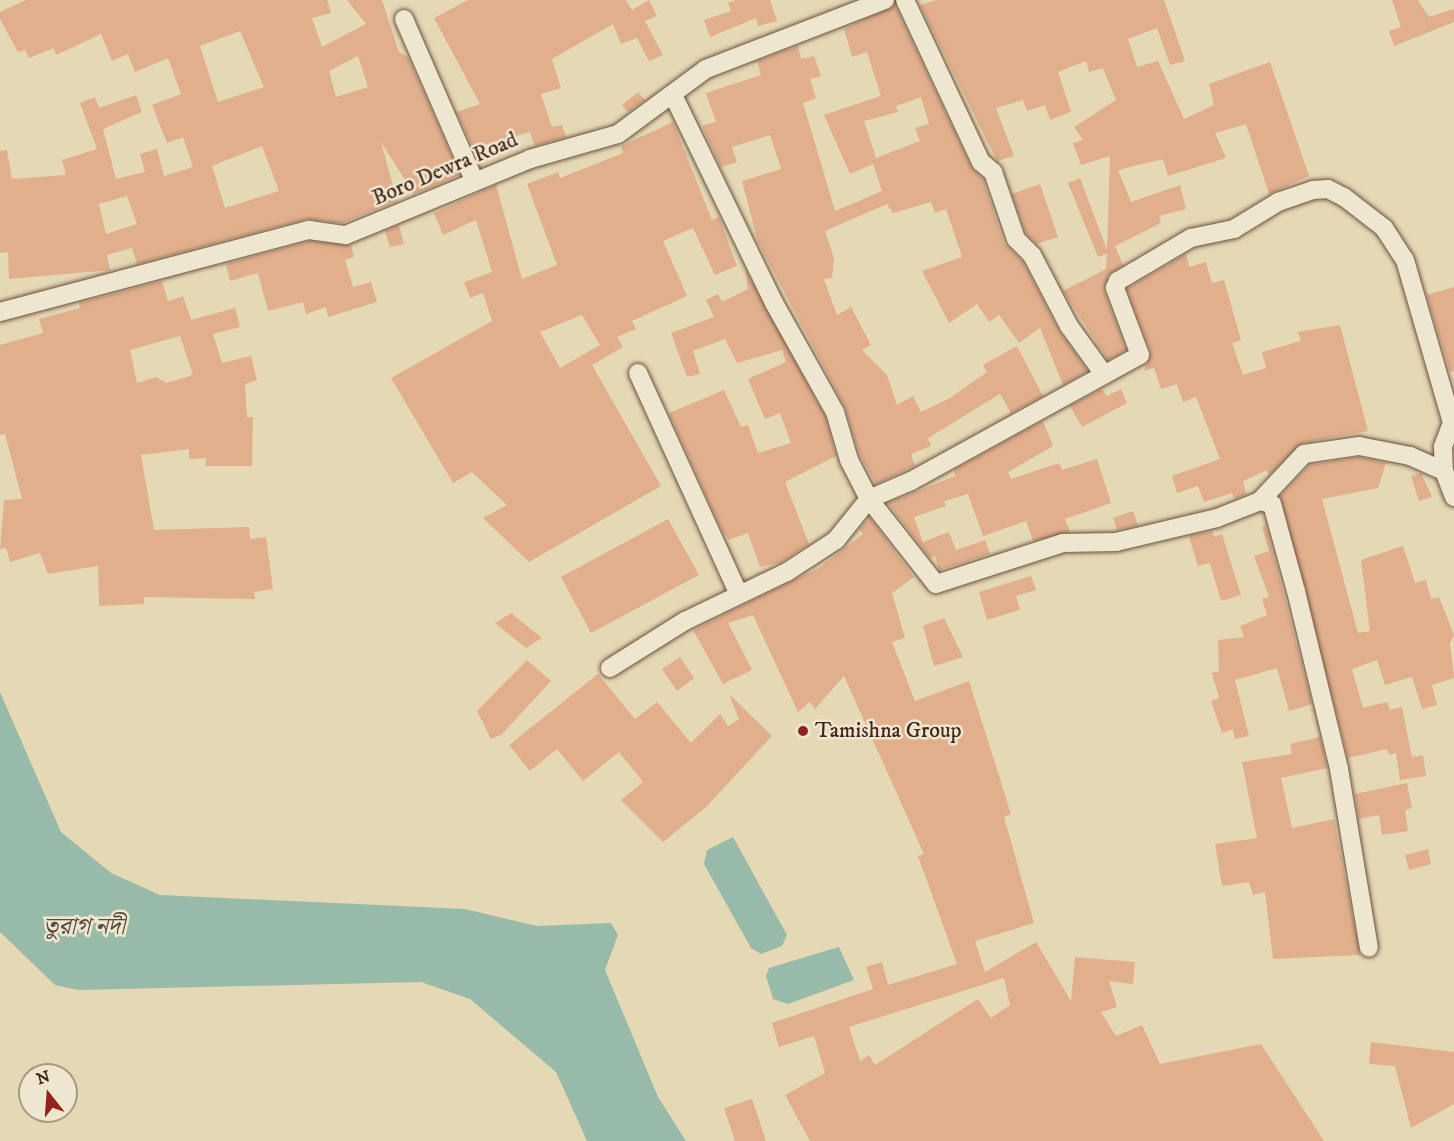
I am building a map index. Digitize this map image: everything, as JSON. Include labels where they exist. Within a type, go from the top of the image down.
[{"type":"street","name":"Boro Dewra Road","points":[[0,312],[309,230],[346,235],[474,180],[618,134],[706,69],[885,0]]},
{"type":"street","points":[[905,0],[981,162],[993,172],[1016,239],[1032,255],[1069,326],[1103,373]]},
{"type":"street","points":[[404,19],[474,180]]},
{"type":"street","points":[[673,95],[774,303],[835,412],[849,460],[869,499],[936,584],[1063,543],[1116,542],[1217,518],[1260,501],[1304,454],[1359,446],[1410,456],[1444,471]]},
{"type":"street","points":[[610,668],[738,592],[787,572],[836,540],[869,499],[911,481],[1103,373],[1140,355],[1115,288],[1118,280],[1191,238],[1234,229],[1289,197],[1328,189],[1384,228],[1405,261],[1452,423],[1443,447],[1444,471],[1454,497]]},
{"type":"street","points":[[638,373],[738,592]]},
{"type":"street","points":[[1260,501],[1272,504],[1296,591],[1339,769],[1369,948]]},
{"type":"water","name":"তুরাগ নদী","points":[[0,692],[61,832],[111,873],[160,895],[465,909],[537,926],[611,923],[618,935],[605,970],[658,1097],[686,1141],[587,1141],[556,1072],[470,999],[421,982],[78,990],[55,985],[0,932]]},
{"type":"water","points":[[733,837],[787,935],[782,946],[761,954],[751,948],[704,864],[707,850]]},
{"type":"water","points":[[839,947],[854,980],[788,1004],[773,999],[766,976],[769,968]]},
{"type":"building","points":[[26,0],[327,0],[331,13],[312,18],[322,47],[366,24],[347,0],[382,0],[399,52],[408,57],[460,175],[414,194],[381,142],[397,201],[342,223],[306,219],[137,264],[132,248],[107,255],[110,270],[9,279],[8,252],[0,253],[0,151],[7,150],[12,179],[66,175],[62,160],[97,149],[80,103],[95,97],[99,108],[136,95],[142,112],[103,129],[116,179],[145,172],[140,154],[157,149],[164,176],[193,167],[183,137],[167,143],[152,105],[181,94],[168,58],[135,72],[128,54],[112,61],[101,34],[56,55],[54,48],[29,58],[25,50],[18,52],[0,19],[0,12]],"holes":[[[240,31],[264,87],[218,102],[200,46]],[[358,56],[368,87],[336,97],[329,71]],[[262,146],[279,191],[225,208],[212,166]],[[127,196],[137,224],[106,234],[99,204]]]},
{"type":"building","points":[[468,0],[626,0],[632,10],[649,0],[657,16],[645,21],[663,55],[649,61],[637,38],[621,44],[613,24],[552,59],[561,88],[541,94],[552,127],[562,125],[566,137],[535,146],[530,132],[473,148],[457,112],[480,104],[434,18]]},
{"type":"building","points":[[736,0],[770,0],[777,21],[758,26],[756,18],[710,37],[704,20],[731,11],[728,3]]},
{"type":"building","points":[[936,0],[1164,0],[1185,61],[1170,65],[1157,28],[1128,39],[1137,67],[1158,61],[1184,119],[1214,105],[1209,84],[1270,62],[1309,176],[1269,194],[1246,124],[1215,133],[1226,158],[1168,176],[1163,159],[1118,170],[1131,202],[1180,185],[1186,209],[1159,216],[1161,223],[1115,246],[1123,265],[1108,276],[1104,291],[1126,350],[1108,360],[1063,291],[1106,269],[1107,254],[1098,257],[1068,183],[1080,178],[1107,250],[1110,156],[1081,165],[1073,143],[1083,140],[1074,127],[1116,100],[1103,68],[1089,72],[1086,61],[1058,72],[1071,112],[1050,120],[1045,105],[1027,111],[1023,100],[996,108],[1014,156],[997,161],[920,5]]},
{"type":"building","points":[[1392,0],[1418,0],[1429,17],[1454,9],[1454,22],[1394,46],[1389,31],[1401,27]]},
{"type":"building","points":[[895,5],[971,167],[983,179],[1004,243],[1023,262],[1059,331],[1088,371],[1063,385],[1040,328],[1019,343],[999,315],[989,322],[977,304],[949,323],[922,271],[962,257],[946,209],[935,213],[931,202],[893,213],[887,204],[825,231],[834,258],[832,278],[824,279],[837,315],[851,307],[871,345],[862,350],[887,375],[897,405],[913,396],[921,412],[950,398],[987,372],[983,365],[1017,346],[1043,396],[1011,413],[1000,394],[928,438],[931,446],[911,454],[915,466],[876,484],[860,456],[845,407],[758,242],[742,181],[781,169],[770,135],[732,147],[737,162],[721,167],[702,126],[716,122],[706,93],[761,75],[757,61],[798,46],[801,59],[814,56],[821,76],[810,79],[816,98],[803,103],[835,211],[882,191],[873,164],[850,174],[824,115],[881,96],[867,52],[852,57],[844,29]],"holes":[[[921,97],[929,124],[915,128],[920,141],[876,158],[864,121],[898,112],[896,106]]]},
{"type":"building","points":[[638,92],[645,100],[628,112],[622,105]]},
{"type":"building","points":[[673,122],[712,220],[719,217],[737,266],[715,275],[693,228],[663,241],[687,296],[632,321],[636,329],[617,337],[623,347],[592,365],[661,486],[529,562],[483,518],[507,505],[472,472],[453,483],[391,378],[492,321],[483,293],[470,298],[464,282],[492,272],[476,220],[443,235],[434,213],[496,185],[522,279],[557,265],[527,184],[558,172],[560,178],[623,153],[621,146]],"holes":[[[582,315],[600,345],[560,368],[540,332]]]},
{"type":"building","points":[[1040,184],[1058,237],[1037,244],[1026,233],[1012,194]]},
{"type":"building","points":[[399,225],[404,244],[390,247],[385,231]]},
{"type":"building","points":[[310,241],[351,245],[354,257],[345,260],[353,287],[371,282],[377,302],[328,317],[326,307],[306,314],[303,302],[268,311],[258,273],[230,281],[226,264]]},
{"type":"building","points":[[1186,254],[1189,267],[1206,262],[1212,283],[1224,280],[1241,340],[1232,343],[1243,375],[1266,368],[1262,352],[1301,341],[1298,332],[1340,325],[1368,431],[1302,443],[1269,475],[1267,470],[1243,481],[1246,494],[1235,499],[1232,493],[1204,502],[1198,486],[1177,493],[1172,476],[1220,459],[1196,397],[1183,402],[1177,384],[1161,389],[1154,368],[1144,371],[1151,352],[1127,289]]},
{"type":"building","points":[[745,269],[825,416],[836,456],[785,482],[809,544],[780,563],[760,567],[748,533],[729,540],[722,530],[669,413],[724,390],[741,427],[748,425],[758,453],[791,443],[780,413],[765,419],[748,379],[786,362],[782,350],[737,363],[725,339],[693,351],[700,374],[687,377],[671,333],[714,317],[706,300],[718,294],[722,302],[748,289]]},
{"type":"building","points":[[162,281],[168,301],[183,296],[191,320],[235,308],[240,327],[213,334],[222,363],[251,356],[257,380],[245,384],[247,417],[253,417],[252,466],[206,466],[206,458],[189,459],[189,449],[141,455],[154,530],[249,527],[250,539],[266,537],[273,589],[254,592],[255,599],[144,597],[144,604],[99,606],[98,566],[48,574],[40,553],[10,562],[6,548],[0,549],[4,500],[22,499],[5,434],[0,435],[0,345],[43,333],[39,319],[80,308],[79,303]],"holes":[[[180,336],[193,375],[166,383],[156,377],[137,383],[130,350]]]},
{"type":"building","points":[[1454,287],[1454,371],[1450,372],[1427,295]]},
{"type":"building","points":[[1102,389],[1107,396],[1121,389],[1127,403],[1082,427],[1070,406]]},
{"type":"building","points":[[1043,421],[1053,446],[1008,472],[1011,479],[1059,463],[1062,470],[1097,459],[1111,503],[1065,519],[1070,532],[1033,541],[1026,521],[983,536],[968,494],[944,501],[946,506],[914,517],[923,542],[949,532],[956,550],[985,540],[990,554],[939,570],[935,556],[930,558],[888,503],[955,476],[954,470]]},
{"type":"building","points":[[1359,457],[1386,463],[1378,488],[1322,499],[1358,633],[1370,631],[1361,560],[1403,546],[1415,583],[1426,580],[1431,599],[1439,597],[1454,635],[1450,643],[1454,678],[1432,685],[1437,705],[1422,709],[1412,677],[1385,685],[1377,660],[1352,669],[1363,708],[1387,702],[1390,710],[1402,707],[1412,757],[1423,755],[1426,776],[1400,780],[1396,753],[1389,755],[1387,749],[1348,758],[1280,496],[1310,465]]},
{"type":"building","points":[[1421,473],[1432,497],[1419,501],[1411,476]]},
{"type":"building","points":[[1133,511],[1138,525],[1117,530],[1113,518]]},
{"type":"building","points":[[870,518],[914,577],[892,593],[905,638],[892,642],[915,701],[969,681],[1011,814],[1004,817],[1034,923],[975,941],[985,972],[1036,942],[1071,1001],[1075,957],[1135,962],[1133,984],[1109,981],[1117,1007],[1101,1012],[1116,1036],[1142,1025],[1160,1064],[1261,1044],[1324,1141],[810,1141],[785,1095],[825,1073],[814,1036],[779,1047],[772,1023],[873,989],[866,967],[882,962],[888,985],[957,964],[918,856],[924,854],[844,676],[815,709],[810,702],[798,712],[753,615],[728,623],[752,670],[723,684],[693,630],[819,568],[863,534],[859,529]],"holes":[[[1004,978],[1010,1005],[991,1018],[978,999],[875,1065],[869,1055],[860,1061],[849,1027]]]},
{"type":"building","points":[[668,519],[699,575],[591,633],[561,577]]},
{"type":"building","points":[[1266,525],[1312,704],[1289,711],[1277,668],[1235,680],[1249,736],[1235,739],[1233,729],[1222,733],[1211,701],[1219,698],[1212,673],[1219,671],[1218,640],[1244,637],[1240,626],[1267,615],[1262,599],[1269,597],[1254,556],[1269,551],[1262,527]]},
{"type":"building","points":[[1212,531],[1214,537],[1222,534],[1241,595],[1221,601],[1210,563],[1198,566],[1189,536]]},
{"type":"building","points":[[1031,576],[1036,590],[1016,596],[1020,610],[987,620],[979,592]]},
{"type":"building","points":[[511,613],[542,638],[526,648],[495,623]]},
{"type":"building","points":[[944,618],[963,657],[934,666],[923,626]]},
{"type":"building","points":[[680,657],[694,678],[677,691],[662,669]]},
{"type":"building","points":[[527,660],[551,681],[501,735],[491,739],[477,711]]},
{"type":"building","points":[[598,674],[635,719],[657,702],[691,743],[720,714],[728,726],[739,719],[729,694],[772,736],[706,807],[663,842],[621,800],[643,782],[619,752],[583,781],[557,749],[530,771],[509,745]]},
{"type":"building","points":[[1320,737],[1327,768],[1281,778],[1292,828],[1334,819],[1360,955],[1273,959],[1265,892],[1253,895],[1249,882],[1222,886],[1215,844],[1257,838],[1242,762],[1292,754],[1290,744]]},
{"type":"building","points":[[1407,783],[1412,808],[1405,810],[1408,831],[1382,835],[1379,815],[1359,819],[1355,794]]},
{"type":"building","points":[[1428,849],[1431,864],[1409,870],[1405,855]]},
{"type":"building","points":[[1371,1042],[1454,1052],[1454,1104],[1411,1128],[1395,1066],[1369,1064]]},
{"type":"building","points":[[752,1099],[766,1141],[735,1141],[724,1108]]},
{"type":"place","name":"Tamishna Group","points":[[803,731]]}]
